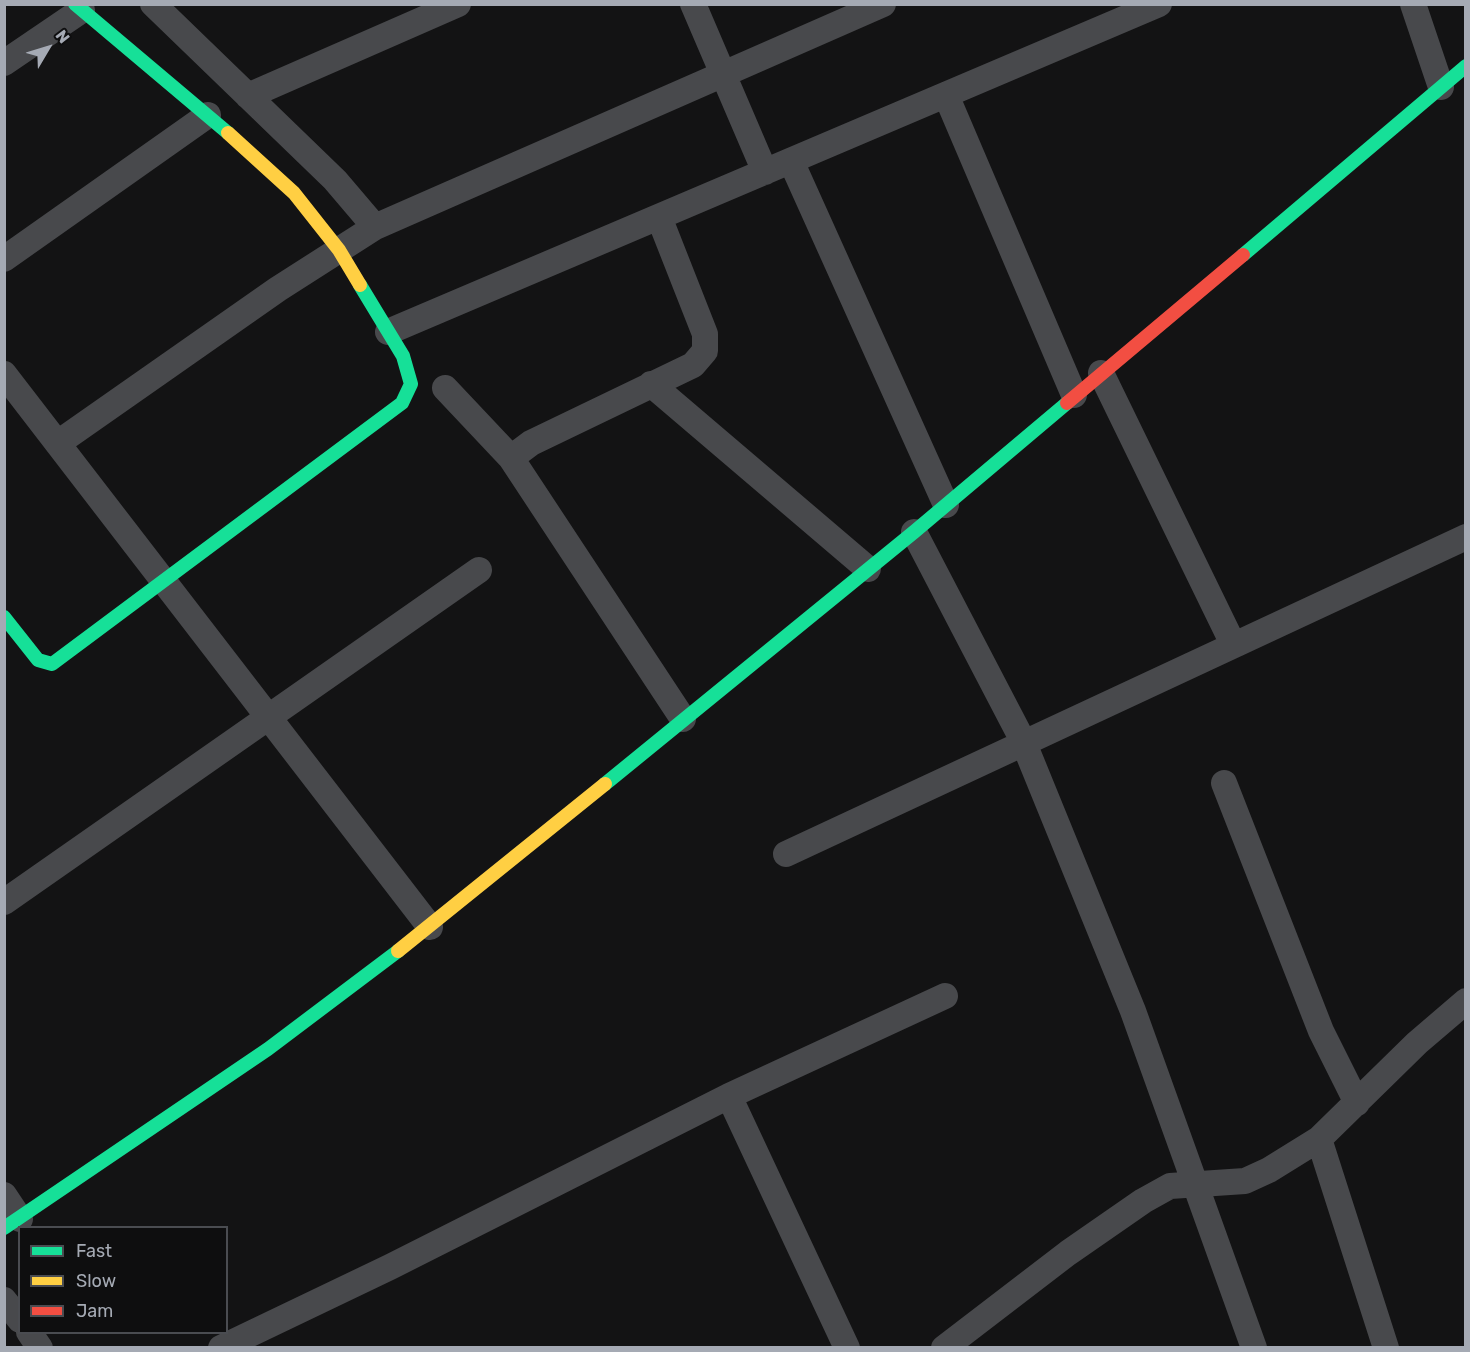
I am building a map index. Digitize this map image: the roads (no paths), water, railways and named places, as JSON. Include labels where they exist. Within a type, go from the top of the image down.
[{"type":"main road","points":[[4,617],[38,660],[52,664],[376,425],[402,403],[411,384],[403,356],[339,250],[294,193],[208,115],[78,7]]},
{"type":"main road","points":[[13,1224],[268,1049],[430,927],[914,532],[1466,66]]},
{"type":"street","points":[[153,4],[335,180],[375,227]]},
{"type":"street","points":[[248,96],[458,4]]},
{"type":"street","points":[[693,4],[725,74],[765,172]]},
{"type":"street","points":[[58,443],[278,289],[375,227],[883,4]]},
{"type":"street","points":[[388,332],[1160,4]]},
{"type":"street","points":[[1413,4],[1441,87]]},
{"type":"street","points":[[4,63],[78,7]]},
{"type":"street","points":[[946,95],[1074,395]]},
{"type":"street","points":[[4,259],[208,115]]},
{"type":"street","points":[[791,161],[946,505]]},
{"type":"street","points":[[511,458],[531,443],[693,365],[705,351],[705,334],[659,216]]},
{"type":"street","points":[[1101,373],[1233,644]]},
{"type":"street","points":[[4,374],[430,927]]},
{"type":"street","points":[[651,384],[868,569]]},
{"type":"street","points":[[445,388],[511,458],[683,719]]},
{"type":"street","points":[[914,532],[1023,741],[1133,1011],[1254,1347]]},
{"type":"street","points":[[786,854],[1023,741],[1466,537]]},
{"type":"street","points":[[4,902],[479,570]]},
{"type":"street","points":[[1224,783],[1321,1031],[1357,1103]]},
{"type":"street","points":[[221,1347],[390,1267],[729,1096],[945,996]]},
{"type":"street","points":[[944,1347],[1068,1253],[1143,1201],[1170,1186],[1194,1182],[1245,1181],[1269,1170],[1319,1139],[1417,1043],[1466,1001]]},
{"type":"street","points":[[729,1096],[847,1347]]},
{"type":"street","points":[[1319,1139],[1386,1347]]},
{"type":"street","points":[[4,1196],[13,1224]]},
{"type":"street","points":[[4,1300],[18,1318]]},
{"type":"street","points":[[30,1334],[40,1347]]}]
